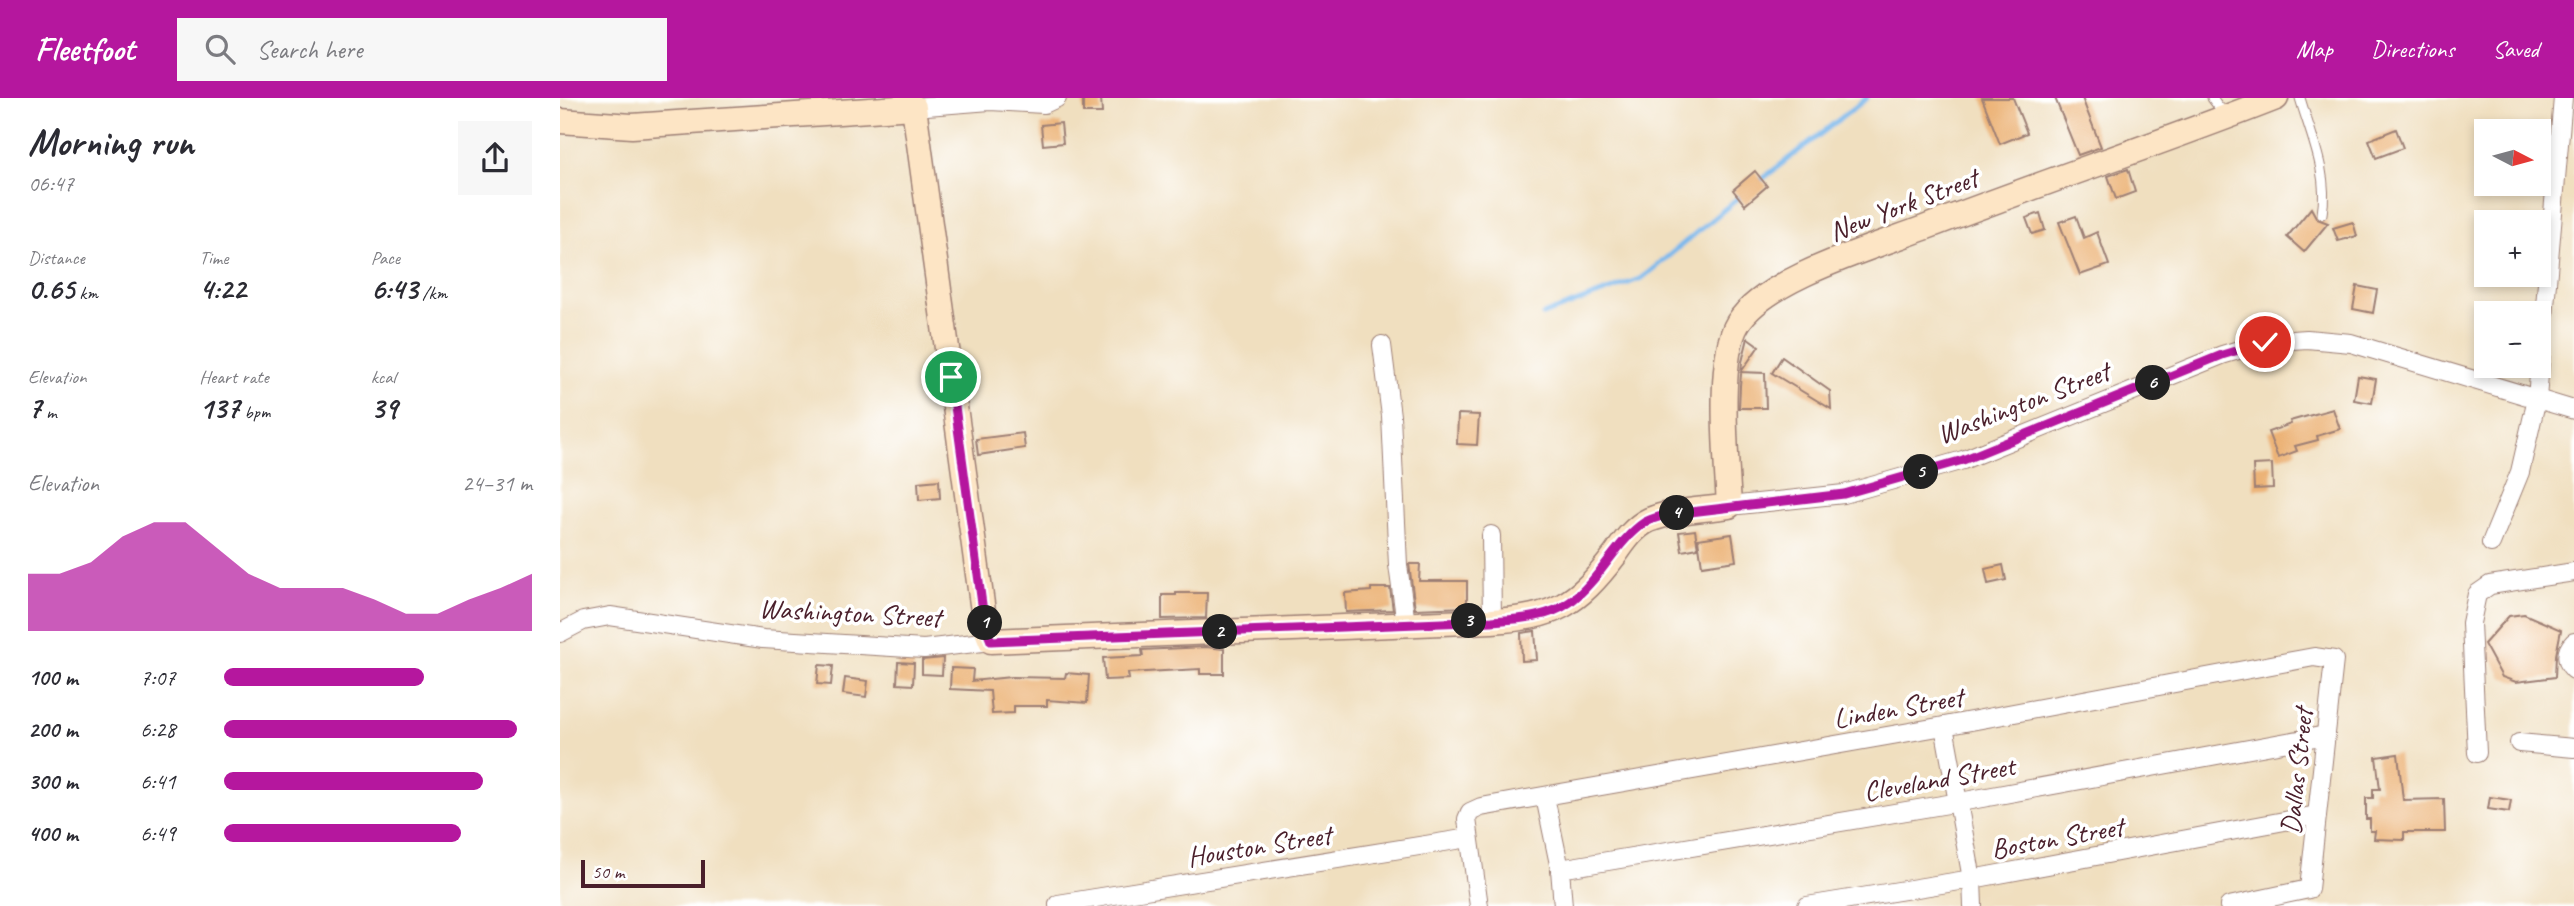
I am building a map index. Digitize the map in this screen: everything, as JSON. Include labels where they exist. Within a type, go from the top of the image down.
[{"type":"street","points":[[560,121],[632,126],[808,106],[914,107],[990,101],[1044,104],[1057,98]]},
{"type":"street","name":"New York Street","points":[[1729,506],[1726,360],[1737,324],[1762,298],[1811,271],[2038,184],[2219,108],[2276,98]]},
{"type":"street","points":[[2491,544],[2520,472],[2537,398],[2563,98]]},
{"type":"street","points":[[914,107],[985,626],[991,641]]},
{"type":"street","name":"Washington Street","points":[[560,633],[583,621],[610,616],[777,640],[924,649],[991,641],[1492,621],[1539,616],[1568,603],[1590,584],[1631,534],[1647,521],[1665,515],[1729,506],[1844,494],[1963,460],[2222,355],[2265,342],[2307,338],[2351,343],[2574,410]]},
{"type":"street","points":[[1382,345],[1391,416],[1398,565],[1406,624]]},
{"type":"street","points":[[1491,535],[1492,621]]},
{"type":"street","points":[[2477,753],[2472,623],[2477,594],[2490,585],[2574,572]]},
{"type":"street","points":[[2574,642],[2567,656],[2574,670]]},
{"type":"street","name":"Linden Street","points":[[1469,838],[1467,819],[1470,811],[1481,807],[1944,726],[2314,657],[2334,660]]},
{"type":"street","name":"Dallas Street","points":[[2229,906],[2309,889],[2334,660]]},
{"type":"street","points":[[1944,726],[1972,879],[1973,906]]},
{"type":"street","name":"Cleveland Street","points":[[1560,869],[1959,802],[2326,735]]},
{"type":"street","points":[[2519,743],[2574,748]]},
{"type":"street","points":[[1545,797],[1560,869],[1563,906]]},
{"type":"street","name":"Boston Street","points":[[1807,906],[1972,879],[2317,815]]},
{"type":"street","points":[[1469,838],[1479,906]]},
{"type":"street","name":"Houston Street","points":[[1058,905],[1469,838]]},
{"type":"lane","points":[[2300,98],[2323,175],[2325,198],[2322,214]]},
{"type":"building","points":[[1083,98],[1101,98],[1102,113],[1083,113]]},
{"type":"building","points":[[1982,98],[2013,98],[2027,133],[2000,144]]},
{"type":"building","points":[[2055,98],[2082,98],[2101,147],[2078,155]]},
{"type":"building","points":[[1061,123],[1063,143],[1043,145],[1041,125]]},
{"type":"building","points":[[2396,129],[2403,148],[2376,158],[2369,140]]},
{"type":"building","points":[[2128,169],[2135,192],[2116,199],[2108,176]]},
{"type":"building","points":[[1755,171],[1767,186],[1745,205],[1733,190]]},
{"type":"building","points":[[2311,208],[2317,219],[2328,223],[2304,252],[2287,237]]},
{"type":"building","points":[[2040,213],[2045,230],[2032,234],[2026,218]]},
{"type":"building","points":[[2076,216],[2084,238],[2097,232],[2109,265],[2080,275],[2059,222]]},
{"type":"building","points":[[2353,222],[2357,236],[2338,241],[2333,228]]},
{"type":"building","points":[[2357,286],[2377,290],[2373,313],[2353,309]]},
{"type":"building","points":[[1748,338],[1759,346],[1741,372],[1742,362]]},
{"type":"building","points":[[1782,357],[1830,391],[1831,409],[1772,373]]},
{"type":"building","points":[[1741,372],[1765,373],[1766,408],[1739,408]]},
{"type":"building","points":[[2358,376],[2376,379],[2372,403],[2354,400]]},
{"type":"building","points":[[2333,409],[2340,429],[2317,436],[2318,440],[2295,446],[2297,451],[2278,458],[2268,432],[2291,424],[2290,421]]},
{"type":"building","points":[[1458,414],[1479,415],[1477,445],[1457,444]]},
{"type":"building","points":[[1023,433],[1025,448],[978,455],[976,439]]},
{"type":"building","points":[[2272,464],[2273,488],[2254,489],[2253,465]]},
{"type":"building","points":[[939,480],[940,498],[919,500],[918,482]]},
{"type":"building","points":[[1695,530],[1698,548],[1682,551],[1679,532]]},
{"type":"building","points":[[1732,534],[1736,561],[1702,566],[1698,539]]},
{"type":"building","points":[[1409,564],[1420,564],[1419,581],[1467,581],[1467,607],[1415,609]]},
{"type":"building","points":[[2003,565],[2006,580],[1988,584],[1985,569]]},
{"type":"building","points":[[1371,588],[1390,588],[1393,610],[1346,612],[1345,593],[1371,591]]},
{"type":"building","points":[[1207,593],[1206,618],[1162,619],[1162,595]]},
{"type":"building","points":[[2524,614],[2561,630],[2555,677],[2516,682],[2502,677],[2484,644],[2509,616]]},
{"type":"building","points":[[1535,631],[1537,660],[1522,661],[1521,633]]},
{"type":"building","points":[[1206,647],[1224,649],[1224,674],[1200,674],[1200,669],[1128,673],[1129,679],[1105,680],[1103,658],[1143,656],[1142,650]]},
{"type":"building","points":[[943,658],[942,675],[922,674],[922,660]]},
{"type":"building","points":[[898,662],[914,663],[913,685],[897,684]]},
{"type":"building","points":[[819,665],[833,666],[831,685],[817,684]]},
{"type":"building","points":[[951,668],[973,669],[972,681],[1011,677],[1065,678],[1066,673],[1089,675],[1087,703],[1047,700],[1047,706],[1014,706],[1014,713],[992,714],[990,691],[950,689]]},
{"type":"building","points":[[845,678],[868,681],[866,697],[843,694]]},
{"type":"building","points":[[2398,754],[2403,800],[2444,799],[2445,832],[2404,832],[2404,840],[2374,839],[2375,831],[2370,831],[2370,819],[2366,819],[2366,798],[2373,798],[2373,789],[2380,789],[2376,757]]},
{"type":"building","points":[[2490,797],[2511,800],[2509,812],[2488,809]]},
{"type":"waterway","points":[[1757,183],[1867,98]]},
{"type":"waterway","points":[[1543,315],[1642,278],[1744,193]]},
{"type":"route","points":[[951,377],[985,626],[991,641],[1492,621],[1539,616],[1568,603],[1590,584],[1631,534],[1647,521],[1665,515],[1729,506],[1844,494],[1963,460],[2222,355],[2265,342]]}]
